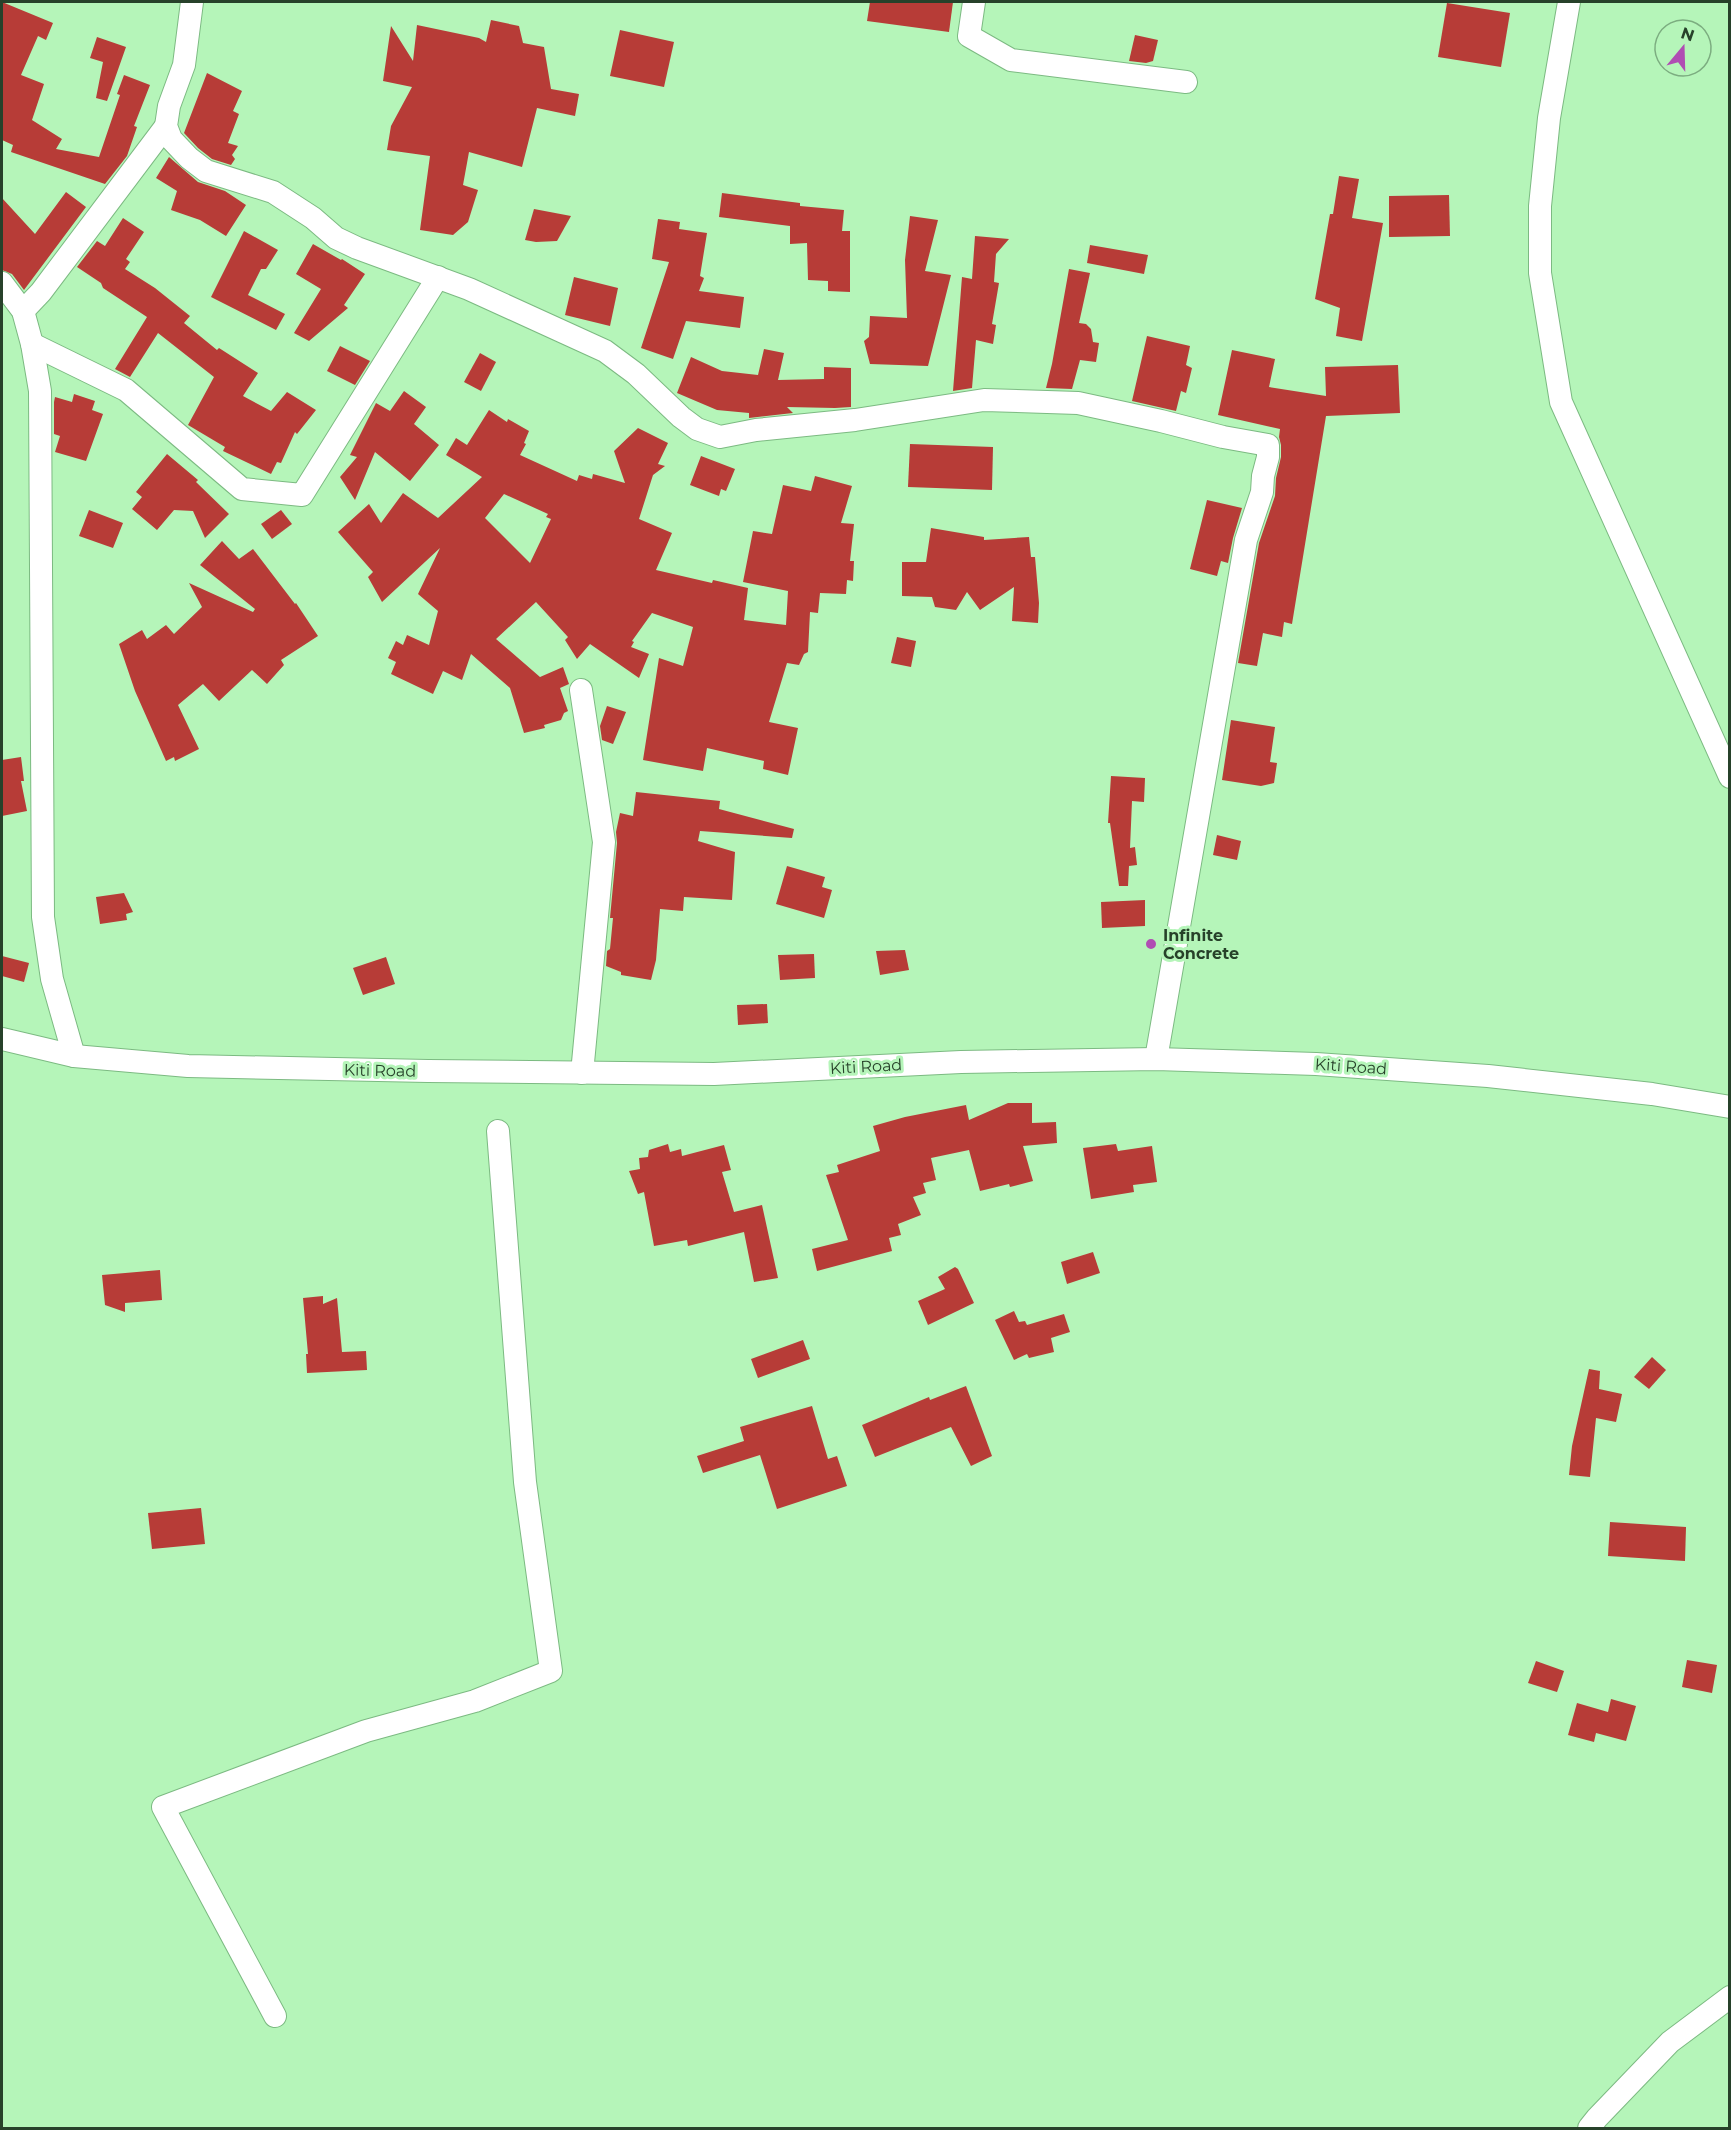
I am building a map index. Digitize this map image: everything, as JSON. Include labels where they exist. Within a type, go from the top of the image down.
[{"type":"street","points":[[23,311],[41,292],[166,126],[169,105],[184,65],[192,2]]},
{"type":"street","points":[[974,2],[969,36],[1011,60],[1186,82]]},
{"type":"street","points":[[1569,2],[1549,118],[1540,206],[1540,273],[1561,402],[1730,777]]},
{"type":"street","points":[[166,126],[171,139],[189,158],[206,171],[273,192],[313,218],[336,238],[357,248],[478,292],[605,351],[636,374],[681,417],[697,429],[720,437],[756,430],[855,420],[984,400],[1078,403],[1268,446],[1262,492],[1245,540],[1156,1059]]},
{"type":"street","points":[[32,344],[126,390],[242,489],[302,495],[438,277]]},
{"type":"street","points":[[2,283],[23,311],[32,344],[40,391],[43,917],[52,979],[74,1056]]},
{"type":"street","points":[[581,690],[604,842],[582,1073]]},
{"type":"street","name":"Kiti Road","points":[[2,1039],[74,1056],[188,1066],[714,1074],[961,1062],[1156,1059],[1316,1064],[1488,1076],[1652,1094],[1730,1107]]},
{"type":"street","points":[[275,2016],[163,1807],[366,1731],[475,1701],[551,1671],[525,1482],[498,1131]]},
{"type":"street","points":[[1589,2128],[1670,2042],[1730,1997]]},
{"type":"building","points":[[2,2],[53,23],[46,40],[38,36],[21,75],[44,84],[32,120],[62,139],[56,149],[99,157],[120,95],[117,94],[124,75],[150,85],[134,126],[137,127],[127,156],[105,184],[11,152],[13,145],[2,140]]},
{"type":"building","points":[[870,2],[953,2],[949,32],[867,21]]},
{"type":"building","points":[[1447,3],[1510,13],[1501,67],[1438,57]]},
{"type":"building","points":[[491,20],[519,26],[523,43],[544,47],[551,89],[579,94],[575,116],[537,108],[522,167],[469,152],[463,185],[478,190],[468,222],[453,235],[420,230],[430,156],[387,150],[391,126],[412,87],[383,81],[391,26],[413,61],[417,25],[479,38],[486,42]]},
{"type":"building","points":[[620,30],[674,42],[664,87],[610,76]]},
{"type":"building","points":[[1135,35],[1158,40],[1153,61],[1146,63],[1129,61]]},
{"type":"building","points":[[97,37],[126,47],[107,101],[96,98],[103,62],[90,58]]},
{"type":"building","points":[[207,73],[242,91],[233,111],[239,114],[228,143],[238,146],[232,155],[235,159],[231,165],[212,159],[184,133]]},
{"type":"building","points":[[169,157],[198,182],[225,191],[246,205],[226,236],[200,220],[171,210],[177,191],[156,178]]},
{"type":"building","points":[[1339,176],[1359,179],[1352,218],[1383,223],[1362,341],[1336,336],[1340,308],[1315,299]]},
{"type":"building","points":[[66,192],[86,207],[24,290],[12,274],[2,270],[2,198],[35,234]]},
{"type":"building","points":[[722,193],[800,203],[800,206],[844,210],[842,231],[850,231],[850,292],[828,291],[828,281],[808,280],[807,243],[790,244],[790,226],[719,217]]},
{"type":"building","points":[[1449,195],[1450,236],[1389,237],[1389,196]]},
{"type":"building","points":[[534,209],[571,216],[557,241],[525,240]]},
{"type":"building","points":[[910,216],[938,220],[925,271],[951,275],[928,366],[870,364],[864,341],[869,337],[870,316],[907,318],[905,260]]},
{"type":"building","points":[[123,218],[144,232],[126,259],[130,262],[125,269],[155,288],[190,316],[184,323],[217,350],[219,348],[258,373],[243,396],[271,411],[287,392],[316,410],[297,434],[295,432],[281,463],[277,462],[271,474],[223,451],[225,447],[188,425],[214,377],[158,333],[130,377],[115,369],[147,317],[103,288],[101,283],[77,267],[97,241],[105,246]]},
{"type":"building","points":[[658,219],[680,222],[679,229],[707,233],[700,276],[704,278],[699,291],[744,297],[740,328],[686,321],[673,359],[641,348],[669,262],[652,259]]},
{"type":"building","points":[[244,231],[278,250],[266,269],[261,269],[248,295],[285,314],[276,330],[211,297]]},
{"type":"building","points":[[975,236],[1009,239],[996,254],[994,282],[999,283],[992,324],[996,325],[993,344],[976,340],[972,388],[953,391],[962,277],[972,279]]},
{"type":"building","points":[[313,244],[365,274],[344,305],[348,308],[309,341],[294,333],[321,289],[296,274]]},
{"type":"building","points":[[1090,245],[1148,255],[1144,274],[1087,263]]},
{"type":"building","points":[[1069,269],[1090,273],[1079,323],[1086,324],[1091,329],[1093,342],[1099,343],[1096,362],[1080,360],[1072,389],[1046,388],[1052,364]]},
{"type":"building","points":[[574,277],[618,288],[610,326],[565,315]]},
{"type":"building","points":[[1147,336],[1190,346],[1186,365],[1192,368],[1186,393],[1181,391],[1176,411],[1132,401]]},
{"type":"building","points":[[340,346],[370,361],[355,385],[327,371]]},
{"type":"building","points":[[764,349],[784,353],[778,380],[824,379],[824,367],[851,368],[851,407],[787,407],[793,413],[749,418],[749,413],[717,410],[677,393],[691,357],[722,371],[758,375]]},
{"type":"building","points":[[1232,350],[1275,359],[1269,387],[1326,396],[1325,367],[1398,365],[1400,413],[1326,416],[1292,624],[1284,622],[1282,637],[1263,633],[1257,666],[1238,663],[1259,543],[1275,496],[1281,457],[1280,429],[1218,415]]},
{"type":"building","points":[[480,353],[496,362],[481,391],[464,382]]},
{"type":"building","points":[[404,391],[426,407],[414,424],[439,445],[410,481],[375,452],[355,500],[340,477],[357,457],[350,455],[376,403],[390,411]]},
{"type":"building","points":[[74,394],[95,401],[92,410],[103,414],[86,461],[55,452],[60,436],[54,434],[55,397],[72,402]]},
{"type":"building","points":[[489,410],[507,422],[508,419],[529,431],[520,455],[577,481],[579,475],[592,479],[593,474],[625,483],[614,451],[638,428],[668,443],[658,464],[665,466],[653,475],[639,519],[672,533],[656,570],[712,583],[713,580],[748,588],[744,620],[786,625],[788,591],[743,582],[753,531],[772,534],[783,485],[811,491],[815,476],[852,486],[841,523],[854,524],[850,561],[854,561],[853,581],[847,580],[846,594],[820,593],[818,613],[810,612],[808,652],[804,654],[799,665],[787,663],[769,722],[798,728],[788,775],[763,769],[764,761],[707,748],[703,771],[643,760],[659,658],[683,666],[693,627],[652,613],[632,641],[634,642],[631,647],[649,654],[639,678],[590,644],[577,659],[565,640],[568,637],[536,602],[496,639],[540,677],[563,667],[569,684],[560,688],[568,711],[564,713],[561,720],[544,725],[545,728],[524,733],[510,688],[471,654],[462,680],[443,671],[433,694],[391,674],[396,662],[388,658],[396,641],[403,645],[407,635],[429,645],[438,611],[418,594],[440,548],[382,602],[368,577],[373,572],[338,532],[369,504],[381,523],[403,493],[438,518],[482,477],[446,455],[456,438],[467,445]],"holes":[[[504,494],[548,514],[546,517],[551,519],[530,563],[485,518]]]},
{"type":"building","points":[[910,444],[993,447],[992,490],[908,487]]},
{"type":"building","points":[[167,454],[198,480],[196,482],[229,514],[205,538],[193,511],[174,510],[157,530],[132,509],[142,497],[136,492]]},
{"type":"building","points":[[701,456],[735,469],[726,491],[721,489],[719,496],[690,485]]},
{"type":"building","points":[[1207,500],[1242,508],[1228,563],[1221,561],[1217,576],[1190,569]]},
{"type":"building","points":[[89,510],[123,523],[113,548],[79,536]]},
{"type":"building","points":[[281,510],[292,524],[272,539],[261,524]]},
{"type":"building","points":[[931,528],[984,537],[984,540],[1029,537],[1031,557],[1035,557],[1039,603],[1038,623],[1012,621],[1014,587],[980,610],[967,592],[956,610],[935,607],[932,597],[902,596],[902,562],[926,562]]},
{"type":"building","points":[[222,541],[239,559],[253,549],[296,603],[318,636],[281,660],[284,665],[267,684],[252,670],[219,701],[203,684],[178,705],[199,749],[175,761],[174,757],[166,761],[135,691],[119,644],[142,630],[147,639],[166,625],[174,634],[202,607],[189,583],[253,612],[255,609],[200,565]]},
{"type":"building","points":[[897,637],[916,641],[911,667],[891,663]]},
{"type":"building","points":[[607,706],[626,712],[613,744],[602,740],[600,726]]},
{"type":"building","points":[[1231,720],[1275,727],[1270,762],[1277,763],[1274,783],[1261,786],[1222,780]]},
{"type":"building","points":[[21,757],[24,781],[21,781],[27,811],[2,816],[2,760]]},
{"type":"building","points":[[1111,776],[1145,778],[1144,802],[1132,801],[1130,848],[1135,847],[1137,865],[1129,866],[1128,886],[1119,886],[1110,823],[1108,823]]},
{"type":"building","points":[[636,792],[720,801],[719,809],[794,829],[792,838],[700,831],[698,841],[735,852],[732,900],[684,897],[683,911],[660,909],[656,960],[651,980],[621,975],[621,972],[606,966],[613,918],[610,918],[616,832],[620,813],[633,816]]},
{"type":"building","points":[[1217,835],[1241,841],[1237,860],[1213,855]]},
{"type":"building","points":[[787,866],[825,877],[822,887],[832,890],[824,918],[776,904]]},
{"type":"building","points":[[124,893],[133,912],[126,914],[127,920],[100,924],[96,897]]},
{"type":"building","points":[[1145,900],[1145,926],[1102,928],[1101,902]]},
{"type":"building","points":[[905,950],[909,970],[880,975],[876,951]]},
{"type":"building","points":[[814,954],[815,978],[780,980],[778,955]]},
{"type":"building","points":[[2,956],[29,963],[24,982],[2,976]]},
{"type":"building","points":[[386,957],[395,984],[363,995],[353,968]]},
{"type":"building","points":[[767,1004],[768,1023],[738,1025],[737,1005]]},
{"type":"building","points":[[1008,1103],[1032,1103],[1032,1123],[1056,1122],[1057,1143],[1023,1146],[1033,1181],[980,1191],[969,1150],[931,1158],[936,1180],[923,1183],[926,1193],[913,1197],[921,1215],[898,1224],[901,1235],[889,1238],[892,1251],[817,1271],[812,1249],[848,1240],[826,1175],[839,1172],[837,1165],[880,1151],[873,1126],[966,1105],[969,1120]]},
{"type":"building","points":[[668,1144],[670,1152],[681,1149],[682,1156],[724,1145],[731,1170],[722,1172],[734,1212],[762,1205],[778,1278],[754,1282],[744,1232],[688,1246],[687,1240],[654,1246],[644,1192],[638,1194],[629,1171],[640,1169],[639,1158],[648,1157],[649,1150]]},
{"type":"building","points":[[1116,1144],[1118,1151],[1152,1146],[1157,1182],[1133,1185],[1134,1192],[1091,1199],[1083,1148]]},
{"type":"building","points":[[1093,1252],[1100,1273],[1067,1284],[1061,1262]]},
{"type":"building","points":[[955,1267],[974,1303],[928,1325],[918,1301],[945,1289],[938,1277]]},
{"type":"building","points":[[160,1270],[162,1300],[125,1303],[125,1312],[105,1305],[102,1275]]},
{"type":"building","points":[[323,1296],[323,1304],[337,1298],[342,1352],[366,1351],[367,1370],[307,1373],[306,1354],[308,1354],[303,1298]]},
{"type":"building","points":[[1014,1311],[1019,1322],[1025,1321],[1027,1325],[1064,1314],[1070,1332],[1051,1338],[1054,1352],[1029,1358],[1027,1354],[1014,1360],[995,1320]]},
{"type":"building","points":[[803,1340],[810,1359],[758,1378],[751,1359]]},
{"type":"building","points":[[1652,1357],[1666,1370],[1649,1389],[1634,1377]]},
{"type":"building","points":[[1589,1369],[1600,1371],[1599,1389],[1622,1394],[1616,1422],[1596,1418],[1590,1477],[1569,1475],[1572,1446]]},
{"type":"building","points":[[966,1386],[992,1456],[971,1466],[951,1427],[875,1457],[862,1425],[929,1397],[930,1400]]},
{"type":"building","points":[[812,1406],[828,1459],[837,1456],[847,1486],[777,1509],[760,1455],[703,1473],[697,1456],[744,1441],[740,1427]]},
{"type":"building","points":[[201,1508],[205,1544],[152,1549],[148,1513]]},
{"type":"building","points":[[1610,1522],[1686,1527],[1685,1561],[1608,1556]]},
{"type":"building","points":[[1687,1660],[1717,1665],[1712,1693],[1682,1687]]},
{"type":"building","points":[[1536,1661],[1564,1671],[1557,1692],[1528,1683]]},
{"type":"building","points":[[1611,1699],[1636,1706],[1626,1741],[1596,1733],[1594,1742],[1568,1735],[1577,1703],[1608,1712]]},
{"type":"place","name":"Infinite Concrete","points":[[1151,944]]}]
